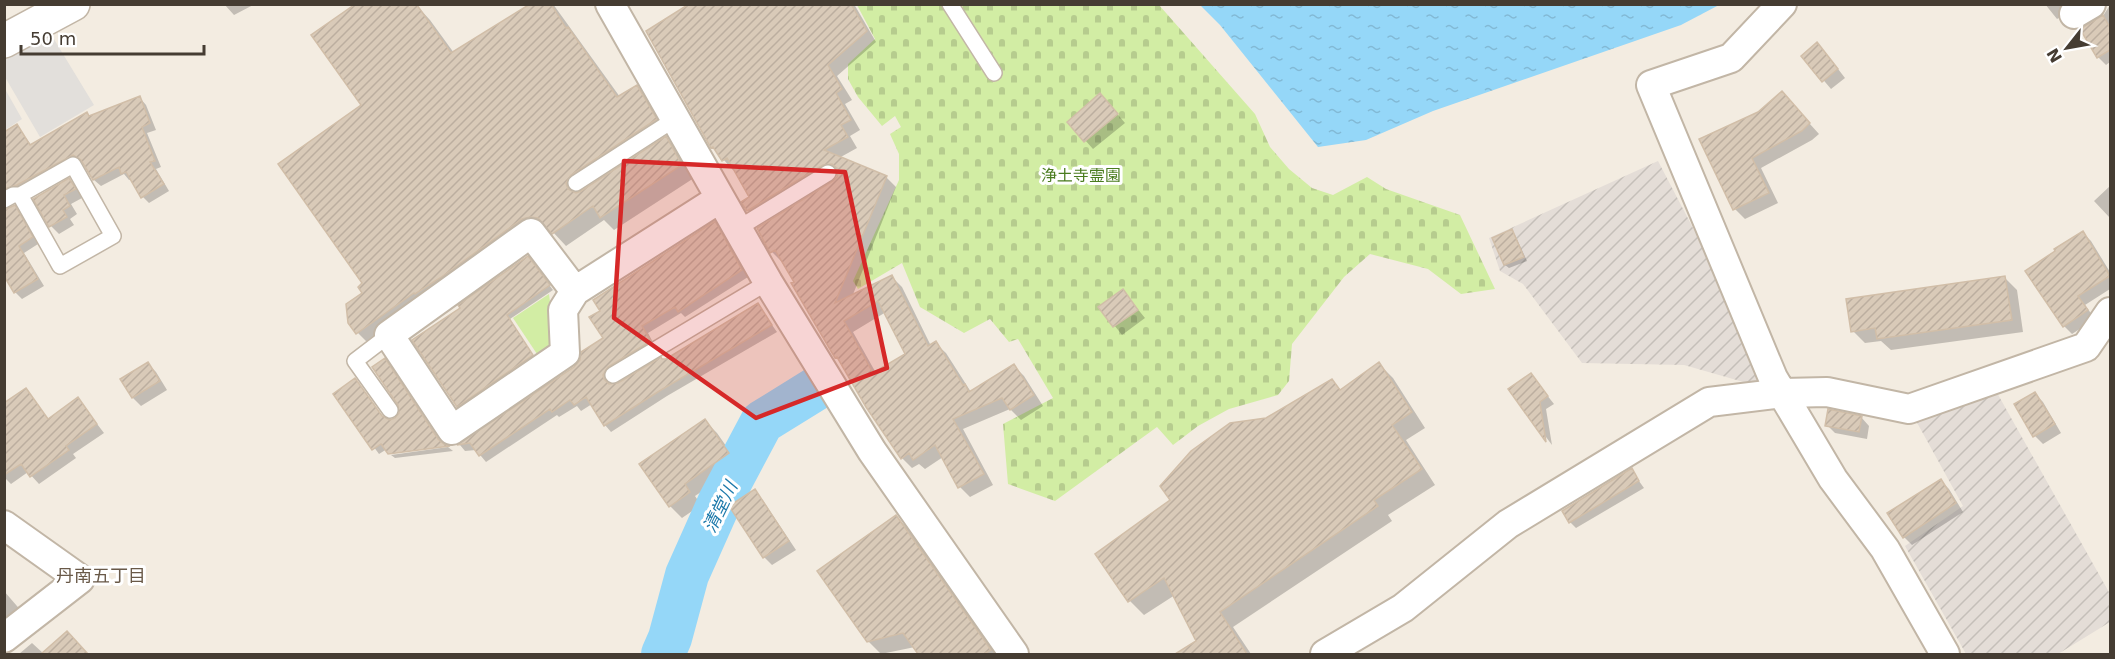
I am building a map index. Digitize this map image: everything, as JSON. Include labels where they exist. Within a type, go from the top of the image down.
[{"type":"street","points":[[4,41],[73,4]]},
{"type":"street","points":[[610,4],[719,199],[872,451],[1014,654]]},
{"type":"street","points":[[1782,4],[1731,58],[1652,85],[1773,378],[1833,479],[1885,549],[1945,654]]},
{"type":"street","points":[[575,291],[531,233],[389,335],[452,430],[565,353],[563,310],[575,291],[719,199]]},
{"type":"street","points":[[1325,654],[1403,608],[1508,524],[1709,402],[1783,393],[1827,392],[1909,409],[2086,348],[2110,312]]},
{"type":"street","points":[[4,525],[80,579],[4,638]]},
{"type":"lane","points":[[950,4],[994,73]]},
{"type":"lane","points":[[576,183],[675,119]]},
{"type":"lane","points":[[4,200],[13,195],[20,195],[73,165],[113,236],[60,266],[20,195]]},
{"type":"lane","points":[[737,229],[828,172]]},
{"type":"lane","points":[[613,375],[768,282]]},
{"type":"lane","points":[[389,335],[355,361],[390,410]]},
{"type":"highlighted area","points":[[624,161],[845,172],[887,368],[756,418],[614,318]]},
{"type":"shaded area","points":[[49,31],[94,105],[40,137],[5,77],[4,58]]},
{"type":"shaded area","points":[[5,89],[22,119],[4,130]]},
{"type":"shaded area","points":[[1658,161],[1740,318],[1761,387],[1684,365],[1582,363],[1523,284],[1500,271],[1489,238]]},
{"type":"shaded area","points":[[1996,391],[2110,594],[2110,622],[2058,654],[1966,654],[1905,546],[1963,506],[1915,419]]},
{"type":"green space","name":"浄土寺霊園","points":[[857,5],[1159,5],[1255,114],[1270,147],[1289,169],[1312,188],[1333,195],[1367,177],[1386,189],[1460,215],[1495,289],[1461,294],[1428,269],[1370,254],[1344,277],[1292,344],[1289,381],[1278,395],[1229,409],[1198,426],[1173,445],[1157,427],[1055,501],[1008,484],[1003,424],[1053,398],[1018,339],[1009,342],[990,319],[964,333],[920,307],[902,263],[858,289],[853,281],[899,180],[899,154],[890,134],[901,127],[895,116],[882,126],[858,97],[848,79],[848,64],[875,39]]},
{"type":"green space","points":[[549,294],[554,334],[550,345],[537,354],[513,318]]},
{"type":"water","points":[[1200,5],[1719,5],[1681,25],[1433,111],[1366,140],[1318,147],[1220,25]]},
{"type":"building","points":[[530,4],[551,4],[617,97],[637,85],[657,119],[571,175],[566,183],[568,189],[576,193],[581,191],[666,136],[682,165],[600,218],[593,206],[552,234],[538,218],[522,219],[440,278],[414,293],[356,334],[348,323],[346,304],[362,293],[358,287],[362,283],[278,164],[361,105],[311,35],[354,5],[417,5],[451,53]]},
{"type":"building","points":[[689,4],[851,4],[867,31],[828,65],[842,89],[836,93],[851,120],[841,125],[848,137],[824,150],[887,176],[835,303],[892,275],[928,346],[936,341],[969,392],[1014,364],[1034,395],[1010,410],[1002,398],[953,419],[984,474],[958,488],[935,445],[913,460],[909,453],[901,459],[866,407],[837,357],[835,358],[791,283],[794,282],[775,250],[770,253],[757,228],[833,181],[837,177],[837,168],[832,164],[823,165],[747,211],[741,202],[749,197],[727,158],[722,161],[713,147],[711,148],[646,31]],"holes":[[[878,301],[905,354],[873,373],[844,321]]]},
{"type":"building","points":[[2103,15],[2110,28],[2110,50],[2097,58],[2080,29]]},
{"type":"building","points":[[1817,42],[1838,69],[1822,82],[1801,56]]},
{"type":"building","points":[[1782,91],[1810,123],[1802,131],[1752,158],[1769,193],[1733,210],[1699,139],[1758,112]]},
{"type":"building","points":[[1100,93],[1118,114],[1084,142],[1067,122]]},
{"type":"building","points":[[140,96],[150,123],[142,127],[155,161],[150,162],[164,184],[141,198],[126,172],[121,174],[119,167],[93,180],[81,160],[73,155],[17,185],[4,189],[4,132],[17,124],[30,145],[87,112],[89,116]]},
{"type":"building","points":[[69,178],[76,189],[64,195],[70,206],[63,210],[67,217],[49,227],[33,199]]},
{"type":"building","points":[[15,205],[33,237],[19,246],[38,279],[14,293],[4,276],[4,210]]},
{"type":"building","points":[[715,221],[742,270],[678,312],[675,307],[642,326],[651,341],[608,367],[603,375],[604,379],[609,384],[618,383],[661,357],[666,359],[758,303],[772,325],[604,426],[586,397],[574,405],[570,400],[552,412],[550,409],[479,456],[470,443],[457,445],[574,367],[580,360],[581,352],[603,338],[589,317],[600,311],[593,300]]},
{"type":"building","points":[[1512,229],[1524,257],[1504,265],[1492,238]]},
{"type":"building","points":[[2083,231],[2110,276],[2078,296],[2088,310],[2063,327],[2025,271]]},
{"type":"building","points":[[528,256],[550,285],[507,315],[533,355],[457,407],[412,340],[460,308],[458,305]]},
{"type":"building","points":[[2005,276],[2012,320],[1877,339],[1875,328],[1851,332],[1846,299]]},
{"type":"building","points":[[1123,289],[1138,310],[1113,327],[1098,307]]},
{"type":"building","points":[[385,358],[438,439],[450,446],[388,454],[381,444],[372,450],[333,394],[355,378],[382,416],[390,420],[395,418],[399,413],[398,405],[372,367]]},
{"type":"building","points":[[148,362],[160,381],[132,398],[120,379]]},
{"type":"building","points":[[1379,362],[1412,412],[1392,425],[1422,469],[1374,500],[1378,506],[1220,612],[1247,654],[1175,654],[1196,641],[1164,578],[1128,602],[1095,554],[1170,500],[1160,486],[1191,451],[1230,423],[1266,418],[1332,379],[1340,390]]},
{"type":"building","points":[[1531,373],[1548,396],[1540,402],[1546,442],[1508,389]]},
{"type":"building","points":[[26,388],[48,419],[78,397],[97,424],[66,446],[69,450],[30,477],[21,464],[4,475],[4,403]]},
{"type":"building","points":[[2035,392],[2055,424],[2033,437],[2014,404]]},
{"type":"building","points":[[1828,409],[1862,416],[1859,432],[1825,426]]},
{"type":"building","points":[[705,419],[729,453],[685,484],[690,492],[669,507],[639,464]]},
{"type":"building","points":[[1632,468],[1639,481],[1569,523],[1562,511]]},
{"type":"building","points":[[1941,479],[1956,503],[1903,538],[1887,513]]},
{"type":"building","points":[[755,489],[789,541],[763,558],[729,506]]},
{"type":"building","points":[[896,515],[991,650],[984,654],[918,654],[903,633],[867,642],[817,571]]},
{"type":"building","points":[[67,631],[88,654],[41,654]]},
{"type":"waterway","name":"清堂川","points":[[663,654],[670,638],[687,575],[720,501],[762,422],[817,388]]},
{"type":"district","name":"丹南五丁目","points":[[101,575]]}]
